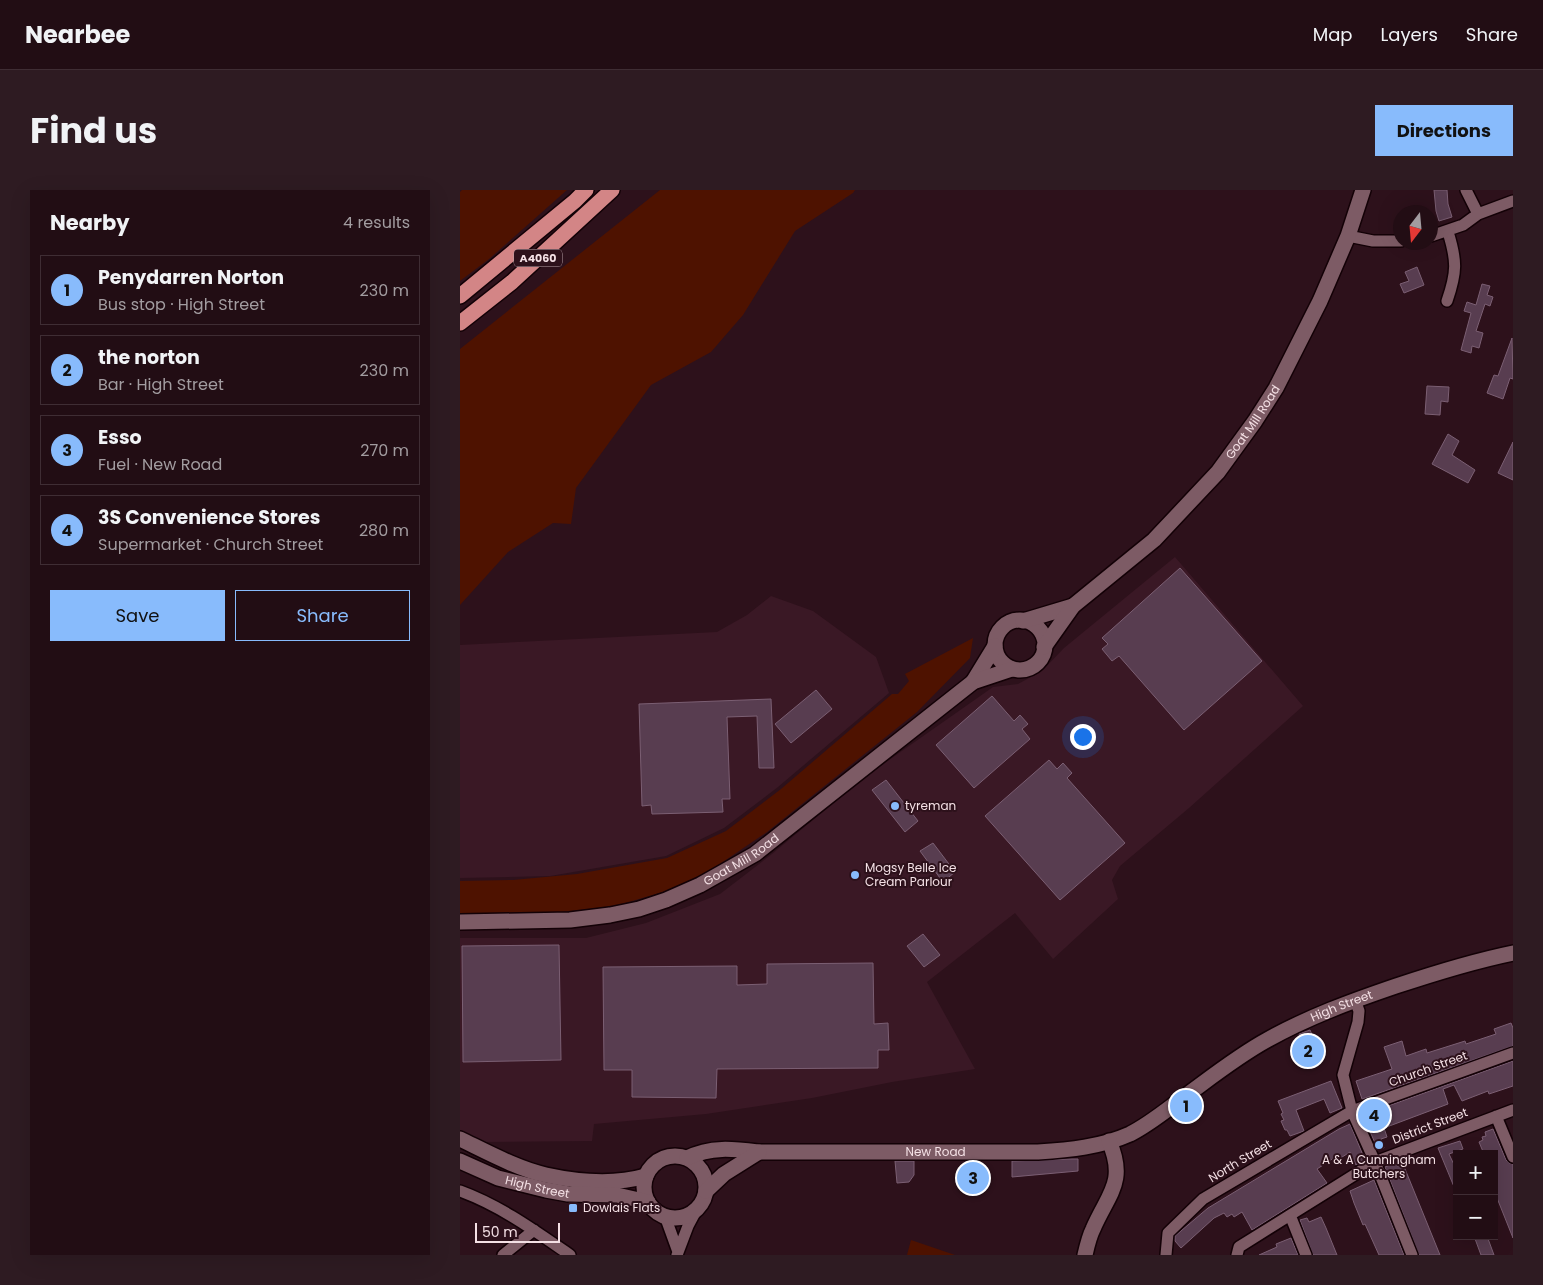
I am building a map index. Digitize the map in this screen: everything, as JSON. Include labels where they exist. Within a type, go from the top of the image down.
[{"type":"highway","name":"A4060","points":[[460,296],[586,190]]},
{"type":"highway","name":"A4060","points":[[460,323],[512,282],[612,190]]},
{"type":"street","name":"Goat Mill Road","points":[[1044,647],[1073,606],[1154,540],[1218,472],[1255,421],[1276,388],[1320,301],[1348,236],[1363,190]]},
{"type":"street","points":[[1466,190],[1478,214]]},
{"type":"street","points":[[1438,234],[1464,225],[1478,214],[1513,201]]},
{"type":"street","points":[[1447,302],[1454,280],[1455,254],[1448,232]]},
{"type":"street","points":[[1348,236],[1373,241],[1393,241]]},
{"type":"street","name":"Goat Mill Road","points":[[1023,621],[1073,606]]},
{"type":"street","points":[[1011,622],[1029,622],[1039,630],[1044,641],[1040,659],[1031,668],[1018,670],[1012,669],[998,658],[995,646],[995,640],[1001,629],[1011,622]]},
{"type":"street","name":"Goat Mill Road","points":[[973,682],[995,646]]},
{"type":"street","name":"Goat Mill Road","points":[[460,922],[570,920],[610,916],[666,900],[700,885],[755,854],[973,682],[1012,669]]},
{"type":"street","name":"High Street","points":[[1109,1141],[1130,1134],[1158,1117],[1239,1056],[1268,1039],[1355,1000],[1427,976],[1513,953]]},
{"type":"street","points":[[1355,1000],[1359,1011],[1358,1022],[1343,1075],[1352,1111],[1376,1162],[1412,1255]]},
{"type":"street","name":"Church Street","points":[[1352,1111],[1513,1053]]},
{"type":"street","name":"District Street","points":[[1237,1255],[1238,1247],[1376,1162],[1513,1110]]},
{"type":"street","name":"North Street","points":[[1166,1255],[1168,1232],[1203,1199],[1352,1111]]},
{"type":"street","points":[[1496,1116],[1513,1156]]},
{"type":"street","name":"High Street","points":[[460,1139],[509,1162],[544,1175],[592,1181],[630,1181],[646,1176]]},
{"type":"street","points":[[1085,1255],[1091,1231],[1111,1196],[1116,1178],[1116,1165],[1109,1141]]},
{"type":"street","name":"New Road","points":[[687,1158],[700,1152],[729,1149],[759,1152],[1038,1152],[1074,1150],[1109,1141]]},
{"type":"street","points":[[706,1191],[724,1174],[759,1152]]},
{"type":"street","points":[[677,1253],[697,1209],[704,1199],[706,1183],[700,1168],[687,1158],[680,1156],[663,1158],[650,1167],[646,1176],[644,1191],[648,1202],[656,1212],[665,1216],[679,1218],[687,1216],[697,1209]]},
{"type":"street","name":"High Street","points":[[460,1161],[498,1178],[546,1190],[568,1194],[617,1195],[648,1202]]},
{"type":"street","points":[[460,1191],[479,1198],[509,1214],[570,1255]]},
{"type":"street","points":[[1290,1215],[1306,1255]]},
{"type":"street","points":[[665,1216],[677,1253]]},
{"type":"street","points":[[503,1255],[534,1230]]},
{"type":"shaded area","points":[[462,190],[567,190],[489,259],[460,281],[460,192]]},
{"type":"shaded area","points":[[660,190],[855,190],[795,231],[743,315],[711,352],[651,385],[576,488],[571,524],[553,523],[508,552],[460,605],[460,349]]},
{"type":"shaded area","points":[[1175,557],[1303,706],[1189,808],[1120,866],[1112,880],[1118,899],[1053,959],[1015,913],[927,982],[975,1069],[892,1082],[812,1098],[706,1114],[594,1124],[592,1141],[483,1142],[460,1130],[460,938],[586,938],[646,923],[720,894],[772,854],[862,779],[993,687],[1018,684],[1042,671],[1064,648]]},
{"type":"shaded area","points":[[771,596],[813,611],[876,657],[889,693],[778,787],[724,828],[666,856],[550,876],[460,878],[460,645],[717,632],[747,615]]},
{"type":"shaded area","points":[[973,638],[970,658],[917,712],[767,832],[711,870],[670,890],[615,906],[544,914],[460,914],[460,881],[513,880],[577,874],[667,858],[726,831],[781,789],[892,694],[898,694],[909,681],[905,674]]},
{"type":"shaded area","points":[[911,1240],[955,1255],[907,1255]]},
{"type":"building","points":[[1434,190],[1447,190],[1448,204],[1452,217],[1439,221],[1438,205],[1435,205]]},
{"type":"building","points":[[1417,267],[1424,285],[1404,293],[1400,284],[1409,281],[1405,272]]},
{"type":"building","points":[[1482,284],[1490,286],[1487,295],[1493,297],[1490,306],[1485,304],[1476,331],[1483,333],[1479,348],[1472,346],[1471,353],[1461,350],[1471,313],[1464,311],[1467,302],[1476,305]]},
{"type":"building","points":[[1512,338],[1513,379],[1510,378],[1503,399],[1487,393],[1494,375],[1498,376]]},
{"type":"building","points":[[1427,386],[1449,387],[1448,402],[1441,401],[1440,415],[1425,414]]},
{"type":"building","points":[[1448,434],[1459,441],[1452,455],[1475,470],[1468,483],[1432,464]]},
{"type":"building","points":[[1513,442],[1513,480],[1498,473]]},
{"type":"building","points":[[1180,568],[1262,661],[1184,730],[1119,656],[1112,661],[1102,649],[1108,644],[1102,638]]},
{"type":"building","points":[[816,690],[832,709],[791,743],[775,724]]},
{"type":"building","points":[[992,696],[1014,721],[1020,715],[1028,724],[1022,729],[1030,739],[974,788],[936,745]]},
{"type":"building","points":[[771,699],[774,768],[759,768],[757,716],[727,717],[730,799],[722,799],[723,812],[652,814],[651,805],[642,806],[639,704]]},
{"type":"building","points":[[1049,760],[1057,769],[1063,763],[1072,773],[1067,778],[1125,843],[1060,900],[985,816]]},
{"type":"building","name":"tyreman","points":[[886,780],[918,821],[905,832],[872,790]]},
{"type":"building","points":[[933,843],[955,872],[943,882],[920,851]]},
{"type":"building","points":[[923,934],[940,955],[924,967],[907,946]]},
{"type":"building","points":[[559,945],[561,1060],[463,1062],[462,946]]},
{"type":"building","points":[[873,963],[874,1024],[888,1023],[889,1050],[878,1050],[878,1068],[717,1069],[716,1098],[632,1097],[632,1070],[604,1070],[603,967],[737,966],[737,985],[767,984],[767,964]]},
{"type":"building","points":[[1511,1023],[1513,1028],[1513,1046],[1362,1099],[1356,1081],[1392,1069],[1384,1047],[1402,1041],[1406,1056],[1426,1049],[1427,1053],[1465,1041],[1466,1044],[1496,1034],[1494,1029]]},
{"type":"building","points":[[1310,1030],[1323,1060],[1306,1065],[1303,1057],[1300,1059],[1294,1045],[1302,1041],[1299,1034]]},
{"type":"building","points":[[1513,1061],[1513,1086],[1489,1094],[1488,1091],[1462,1101],[1454,1085],[1443,1089],[1448,1104],[1384,1128],[1387,1137],[1381,1139],[1384,1148],[1378,1150],[1363,1115]]},
{"type":"building","points":[[1331,1081],[1342,1108],[1330,1113],[1324,1099],[1296,1110],[1304,1131],[1290,1136],[1281,1121],[1284,1120],[1281,1114],[1283,1113],[1278,1101]]},
{"type":"building","points":[[1350,1124],[1365,1160],[1356,1165],[1350,1152],[1339,1159],[1337,1156],[1317,1169],[1327,1183],[1252,1230],[1242,1212],[1234,1217],[1232,1214],[1227,1217],[1224,1213],[1214,1218],[1181,1248],[1175,1241],[1175,1236],[1208,1208]]},
{"type":"building","points":[[1493,1129],[1506,1160],[1513,1164],[1513,1238],[1498,1200],[1498,1150],[1482,1150],[1479,1142],[1483,1140],[1482,1137],[1486,1136],[1485,1132]]},
{"type":"building","points":[[1460,1141],[1463,1149],[1453,1150],[1453,1153],[1449,1154],[1453,1162],[1453,1184],[1438,1148]]},
{"type":"building","points":[[1078,1159],[1078,1171],[1012,1177],[1012,1161]]},
{"type":"building","points":[[895,1161],[914,1161],[914,1175],[909,1182],[897,1183]]},
{"type":"building","points":[[1395,1163],[1397,1166],[1403,1164],[1440,1255],[1419,1255],[1385,1167]]},
{"type":"building","points":[[1374,1180],[1404,1255],[1379,1255],[1354,1203],[1350,1191]]},
{"type":"building","points":[[1321,1217],[1337,1255],[1313,1255],[1300,1220],[1307,1218],[1309,1222]]},
{"type":"building","points":[[1291,1238],[1298,1255],[1259,1255],[1277,1247],[1276,1244]]},
{"type":"building","points":[[1475,1240],[1488,1240],[1494,1255],[1481,1255]]},
{"type":"place","name":"tyreman","points":[[895,806]]},
{"type":"place","name":"Mogsy Belle Ice Cream Parlour","points":[[855,875]]},
{"type":"place","name":"the norton","points":[[1308,1051]]},
{"type":"place","name":"Penydarren Norton","points":[[1186,1106]]},
{"type":"place","name":"3S Convenience Stores","points":[[1374,1115]]},
{"type":"place","name":"A & A Cunningham Butchers","points":[[1379,1145]]},
{"type":"place","name":"Esso","points":[[973,1178]]},
{"type":"place","name":"Dowlais Flats","points":[[573,1208]]}]
